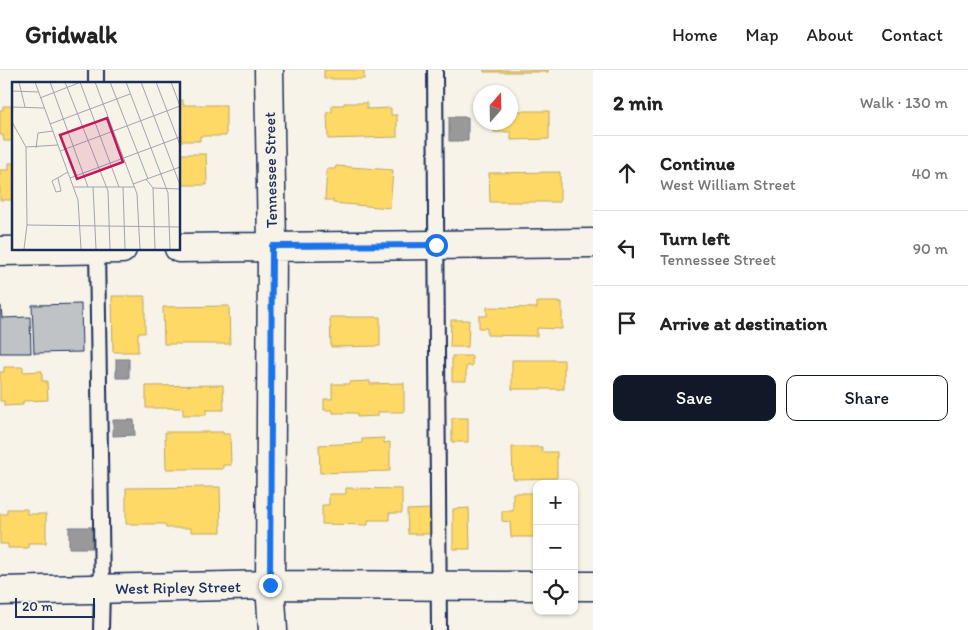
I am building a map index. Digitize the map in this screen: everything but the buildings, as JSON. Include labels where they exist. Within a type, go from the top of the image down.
[{"type":"street","name":"Tennessee Street","points":[[269,70],[272,246],[270,585],[273,630]]},
{"type":"street","points":[[180,248],[593,243]]},
{"type":"street","points":[[0,251],[48,250]]},
{"type":"street","name":"West Ripley Street","points":[[0,591],[270,585],[533,586]]},
{"type":"street","points":[[578,586],[593,586]]},
{"type":"lane","points":[[435,70],[439,630]]},
{"type":"lane","points":[[97,250],[101,630]]},
{"type":"route","points":[[270,585],[272,246],[436,245]]}]
